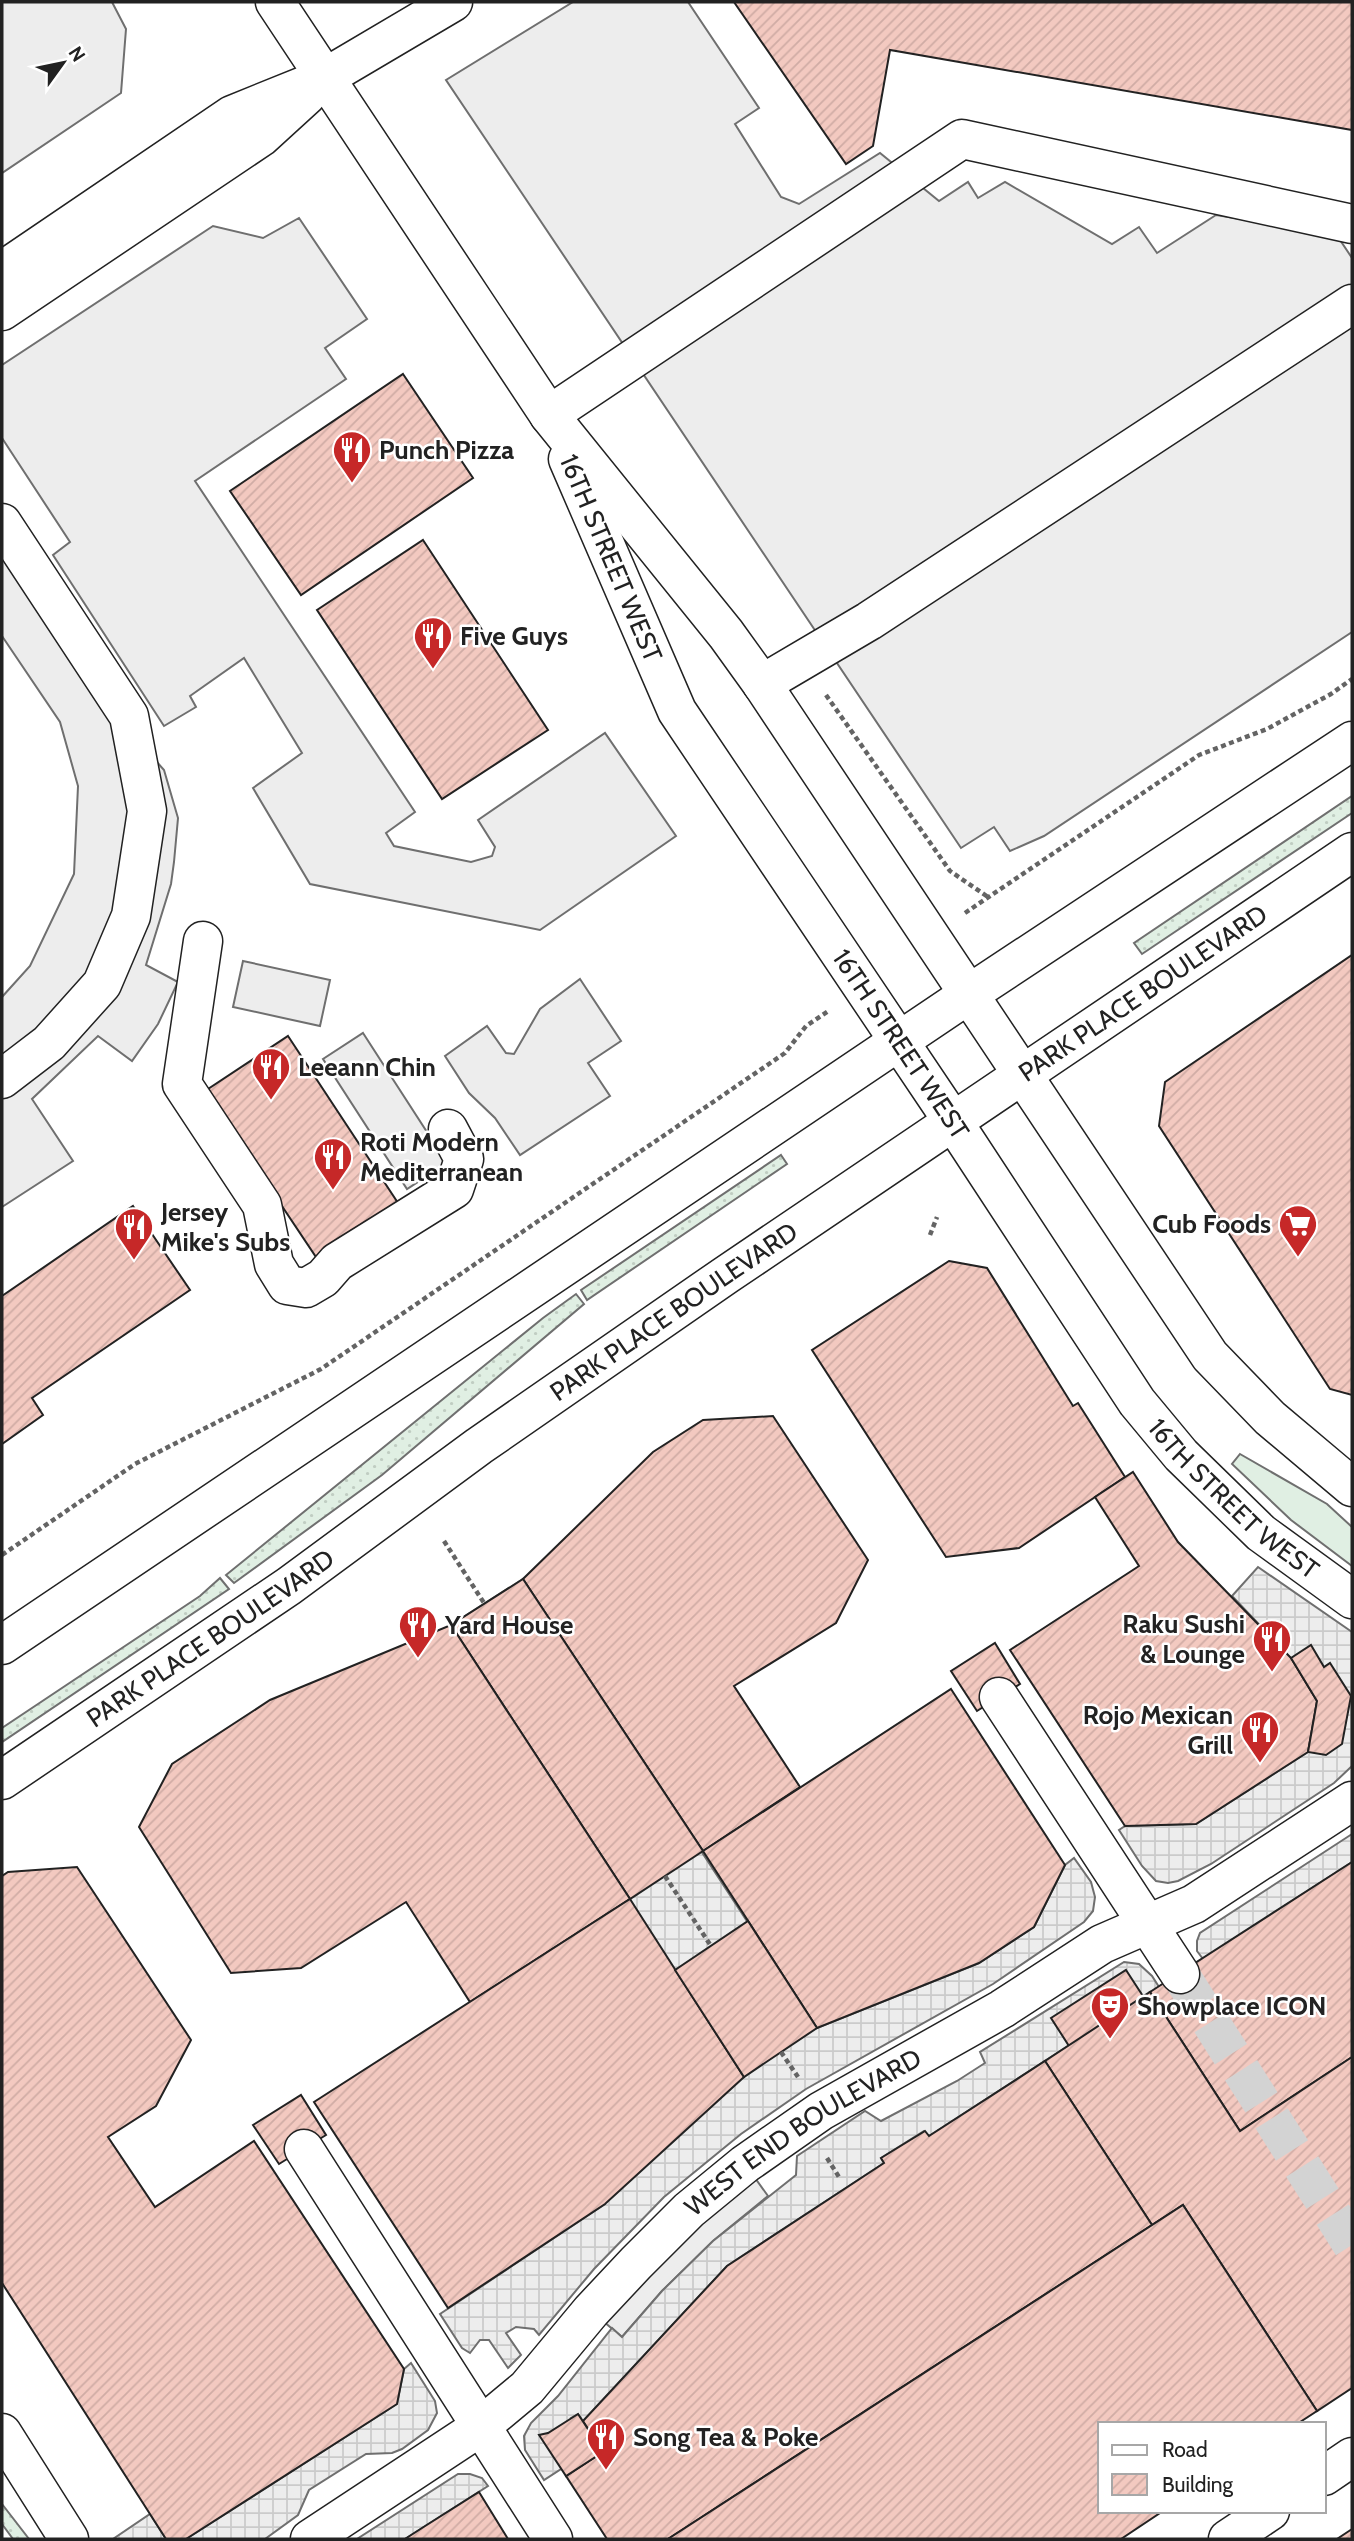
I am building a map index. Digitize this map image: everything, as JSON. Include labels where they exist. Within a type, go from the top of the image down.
[{"type":"street","name":"16TH STREET WEST","points":[[275,2],[549,415],[726,634],[762,684],[1210,1356],[1270,1418],[1352,1487]]},
{"type":"street","points":[[2,271],[232,116],[326,77],[453,2]]},
{"type":"street","points":[[2,311],[261,137],[326,77]]},
{"type":"street","points":[[549,415],[962,139],[1352,224]]},
{"type":"street","points":[[762,684],[880,614],[1352,304]]},
{"type":"street","name":"16TH STREET WEST","points":[[549,415],[677,710],[953,1120],[1137,1402],[1181,1455],[1261,1534],[1352,1599]]},
{"type":"street","points":[[2,523],[129,716],[147,811],[131,916],[102,984],[48,1043],[2,1079]]},
{"type":"street","points":[[2,1645],[969,994],[1352,741]]},
{"type":"street","name":"PARK PLACE BOULEVARD","points":[[2,1780],[289,1586],[479,1446],[953,1120],[1352,852]]},
{"type":"street","points":[[203,941],[183,1084],[262,1205],[274,1264],[287,1285],[306,1288],[323,1278],[337,1262],[454,1189],[464,1159],[448,1129]]},
{"type":"street","points":[[999,1697],[1180,1974]]},
{"type":"street","name":"WEST END BOULEVARD","points":[[310,2539],[480,2427],[527,2388],[591,2311],[636,2263],[689,2210],[745,2164],[821,2111],[1002,2009],[1102,1944],[1194,1905],[1352,1801]]},
{"type":"street","points":[[304,2149],[553,2539]]},
{"type":"street","points":[[2,2433],[69,2539]]},
{"type":"street","points":[[1326,2475],[1352,2457]]},
{"type":"street","points":[[1228,2539],[1267,2513]]},
{"type":"path","points":[[803,661],[950,872],[988,897],[1199,755],[1267,729],[1331,694],[1352,679]]},
{"type":"path","points":[[2,1555],[135,1464],[321,1369],[785,1053],[806,1026]]},
{"type":"path","points":[[930,1235],[937,1217]]},
{"type":"path","points":[[443,1541],[484,1604]]},
{"type":"path","points":[[665,1876],[711,1946]]},
{"type":"path","points":[[781,2052],[793,2070]]},
{"type":"green space","points":[[1352,796],[1352,813],[1142,954],[1134,943]]},
{"type":"green space","points":[[781,1155],[787,1164],[587,1300],[581,1290]]},
{"type":"green space","points":[[576,1294],[584,1304],[382,1475],[234,1583],[226,1575],[543,1318]]},
{"type":"green space","points":[[1240,1454],[1327,1504],[1352,1527],[1352,1566],[1291,1520],[1232,1464]]},
{"type":"green space","points":[[220,1578],[229,1589],[2,1742],[2,1728],[200,1596]]},
{"type":"green space","points":[[2,2504],[29,2539],[13,2539],[2,2524]]},
{"type":"shaded area","points":[[2,2],[112,2],[126,29],[121,93],[2,173]]},
{"type":"shaded area","points":[[573,2],[688,2],[759,108],[735,124],[781,197],[799,204],[880,153],[939,201],[968,182],[978,198],[1005,182],[1112,244],[1139,227],[1157,253],[1216,215],[1336,234],[1352,258],[1352,632],[1044,836],[1010,851],[994,827],[961,848],[446,80]]},
{"type":"shaded area","points":[[299,218],[367,319],[325,348],[346,379],[195,481],[415,812],[386,833],[394,846],[471,862],[492,856],[495,847],[478,820],[605,733],[676,836],[540,930],[310,884],[253,788],[302,753],[244,658],[190,696],[196,707],[164,726],[53,555],[70,542],[2,438],[2,365],[213,226],[263,238]]},
{"type":"shaded area","points":[[2,548],[112,711],[164,770],[178,818],[174,862],[171,884],[146,965],[178,982],[158,1024],[132,1061],[98,1036],[32,1099],[73,1161],[2,1207],[2,997],[30,966],[74,874],[78,786],[60,722],[2,636]]},
{"type":"shaded area","points":[[243,961],[330,980],[320,1026],[233,1007]]},
{"type":"shaded area","points":[[580,979],[621,1041],[588,1063],[610,1096],[520,1155],[495,1118],[469,1093],[445,1056],[487,1026],[506,1053],[514,1054],[540,1009]]},
{"type":"shaded area","points":[[363,1033],[447,1163],[407,1189],[323,1059]]},
{"type":"shaded area","points":[[1258,1567],[1352,1632],[1352,1766],[1334,1783],[1211,1864],[1178,1881],[1156,1881],[1142,1866],[1119,1830],[1125,1826],[1196,1824],[1308,1752],[1317,1701],[1291,1658],[1232,1596]]},
{"type":"shaded area","points":[[523,1579],[817,2028],[979,1963],[1034,1927],[1065,1865],[1074,1858],[1091,1882],[1095,1897],[1093,1911],[1084,1922],[993,1984],[806,2089],[741,2134],[664,2197],[594,2269],[539,2335],[534,2329],[516,2327],[506,2333],[521,2355],[508,2368],[489,2340],[480,2340],[470,2353],[462,2348],[440,2314],[605,2204],[451,1625]]},
{"type":"shaded area","points":[[1352,1834],[1352,1862],[1203,1959],[1197,1951],[1200,1933]]},
{"type":"shaded area","points":[[1124,1962],[1139,1964],[1159,1987],[929,2136],[924,2131],[881,2158],[884,2163],[727,2266],[583,2421],[578,2414],[571,2418],[577,2428],[561,2469],[544,2480],[525,2450],[524,2436],[531,2423],[558,2396],[612,2328],[622,2337],[662,2291],[713,2241],[796,2175],[797,2156],[865,2111],[881,2121],[957,2081],[985,2063],[980,2052]]},
{"type":"shaded area","points":[[745,2164],[768,2196],[713,2241],[662,2291],[622,2337],[591,2311]]},
{"type":"shaded area","points":[[411,2363],[435,2401],[437,2413],[428,2430],[392,2453],[366,2454],[309,2490],[298,2515],[265,2539],[186,2539],[397,2404],[404,2369]]},
{"type":"shaded area","points":[[458,2474],[482,2478],[488,2486],[405,2539],[357,2539]]},
{"type":"shaded area","points":[[150,2514],[166,2539],[113,2539]]},
{"type":"building","points":[[734,2],[1352,2],[1352,130],[890,50],[873,146],[846,164]]},
{"type":"building","name":"Punch Pizza","points":[[403,374],[473,478],[301,595],[230,491]]},
{"type":"building","name":"Five Guys","points":[[423,540],[548,730],[442,799],[317,610]]},
{"type":"building","name":"Cub Foods","points":[[1352,955],[1352,1395],[1330,1389],[1159,1126],[1165,1082]]},
{"type":"building","points":[[288,1036],[398,1203],[316,1257],[205,1091]]},
{"type":"building","points":[[133,1206],[190,1290],[32,1398],[43,1415],[2,1444],[2,1296]]},
{"type":"building","points":[[949,1261],[987,1268],[1073,1406],[1078,1403],[1125,1477],[1019,1548],[946,1557],[812,1350]]},
{"type":"building","points":[[773,1416],[868,1560],[836,1623],[734,1686],[800,1787],[703,1851],[523,1579],[653,1452],[703,1420]]},
{"type":"building","points":[[1133,1472],[1178,1542],[1291,1658],[1317,1701],[1308,1752],[1196,1824],[1125,1826],[1010,1650],[1139,1566],[1095,1497]]},
{"type":"building","points":[[523,1579],[703,1851],[630,1899],[451,1625]]},
{"type":"building","points":[[451,1625],[630,1899],[470,2002],[406,1902],[301,1968],[231,1973],[139,1827],[172,1764],[270,1700]]},
{"type":"building","points":[[995,1643],[1020,1684],[977,1711],[951,1671]]},
{"type":"building","points":[[1311,1645],[1324,1667],[1330,1663],[1351,1696],[1342,1744],[1326,1755],[1308,1752],[1317,1701],[1291,1658]]},
{"type":"building","points":[[951,1689],[1065,1865],[1034,1927],[979,1963],[817,2028],[703,1851]]},
{"type":"building","points":[[1352,1862],[1352,2057],[1240,2131],[1150,1992]]},
{"type":"building","points":[[77,1867],[191,2040],[156,2106],[108,2137],[155,2207],[254,2141],[404,2369],[397,2404],[186,2539],[166,2539],[2,2283],[2,1876],[8,1872]]},
{"type":"building","points":[[630,1899],[744,2077],[605,2204],[448,2308],[314,2102]]},
{"type":"building","points":[[748,1921],[817,2028],[744,2077],[675,1970]]},
{"type":"building","points":[[1126,1970],[1178,2050],[1103,2099],[1051,2018]]},
{"type":"building","points":[[1150,1992],[1240,2131],[1352,2057],[1352,2388],[1317,2411],[1183,2205],[1152,2225],[1045,2061]]},
{"type":"building","points":[[1045,2061],[1152,2225],[668,2539],[607,2539],[566,2476],[603,2452],[583,2421],[727,2266],[884,2163],[881,2158],[925,2131],[929,2136]]},
{"type":"building","points":[[301,2095],[326,2135],[279,2164],[253,2125]]},
{"type":"building","points":[[1183,2205],[1317,2411],[1300,2422],[1098,2422],[1098,2513],[1160,2513],[1121,2539],[668,2539]]},
{"type":"building","points":[[578,2414],[603,2452],[566,2476],[539,2435],[548,2433]]},
{"type":"building","points":[[479,2492],[508,2539],[405,2539],[422,2528]]},
{"type":"building","points":[[1352,2529],[1352,2539],[1337,2539]]},
{"type":"tunnel","points":[[1180,1974],[1352,2245]]},
{"type":"place","name":"Punch Pizza","points":[[352,484]]},
{"type":"place","name":"Five Guys","points":[[433,670]]},
{"type":"place","name":"Leeann Chin","points":[[271,1101]]},
{"type":"place","name":"Roti Modern Mediterranean","points":[[333,1191]]},
{"type":"place","name":"Cub Foods","points":[[1298,1258]]},
{"type":"place","name":"Jersey Mike's Subs","points":[[134,1261]]},
{"type":"place","name":"Yard House","points":[[418,1659]]},
{"type":"place","name":"Raku Sushi & Lounge","points":[[1272,1673]]},
{"type":"place","name":"Rojo Mexican Grill","points":[[1260,1764]]},
{"type":"place","name":"Showplace ICON","points":[[1110,2040]]},
{"type":"place","name":"Song Tea & Poke","points":[[606,2471]]}]
